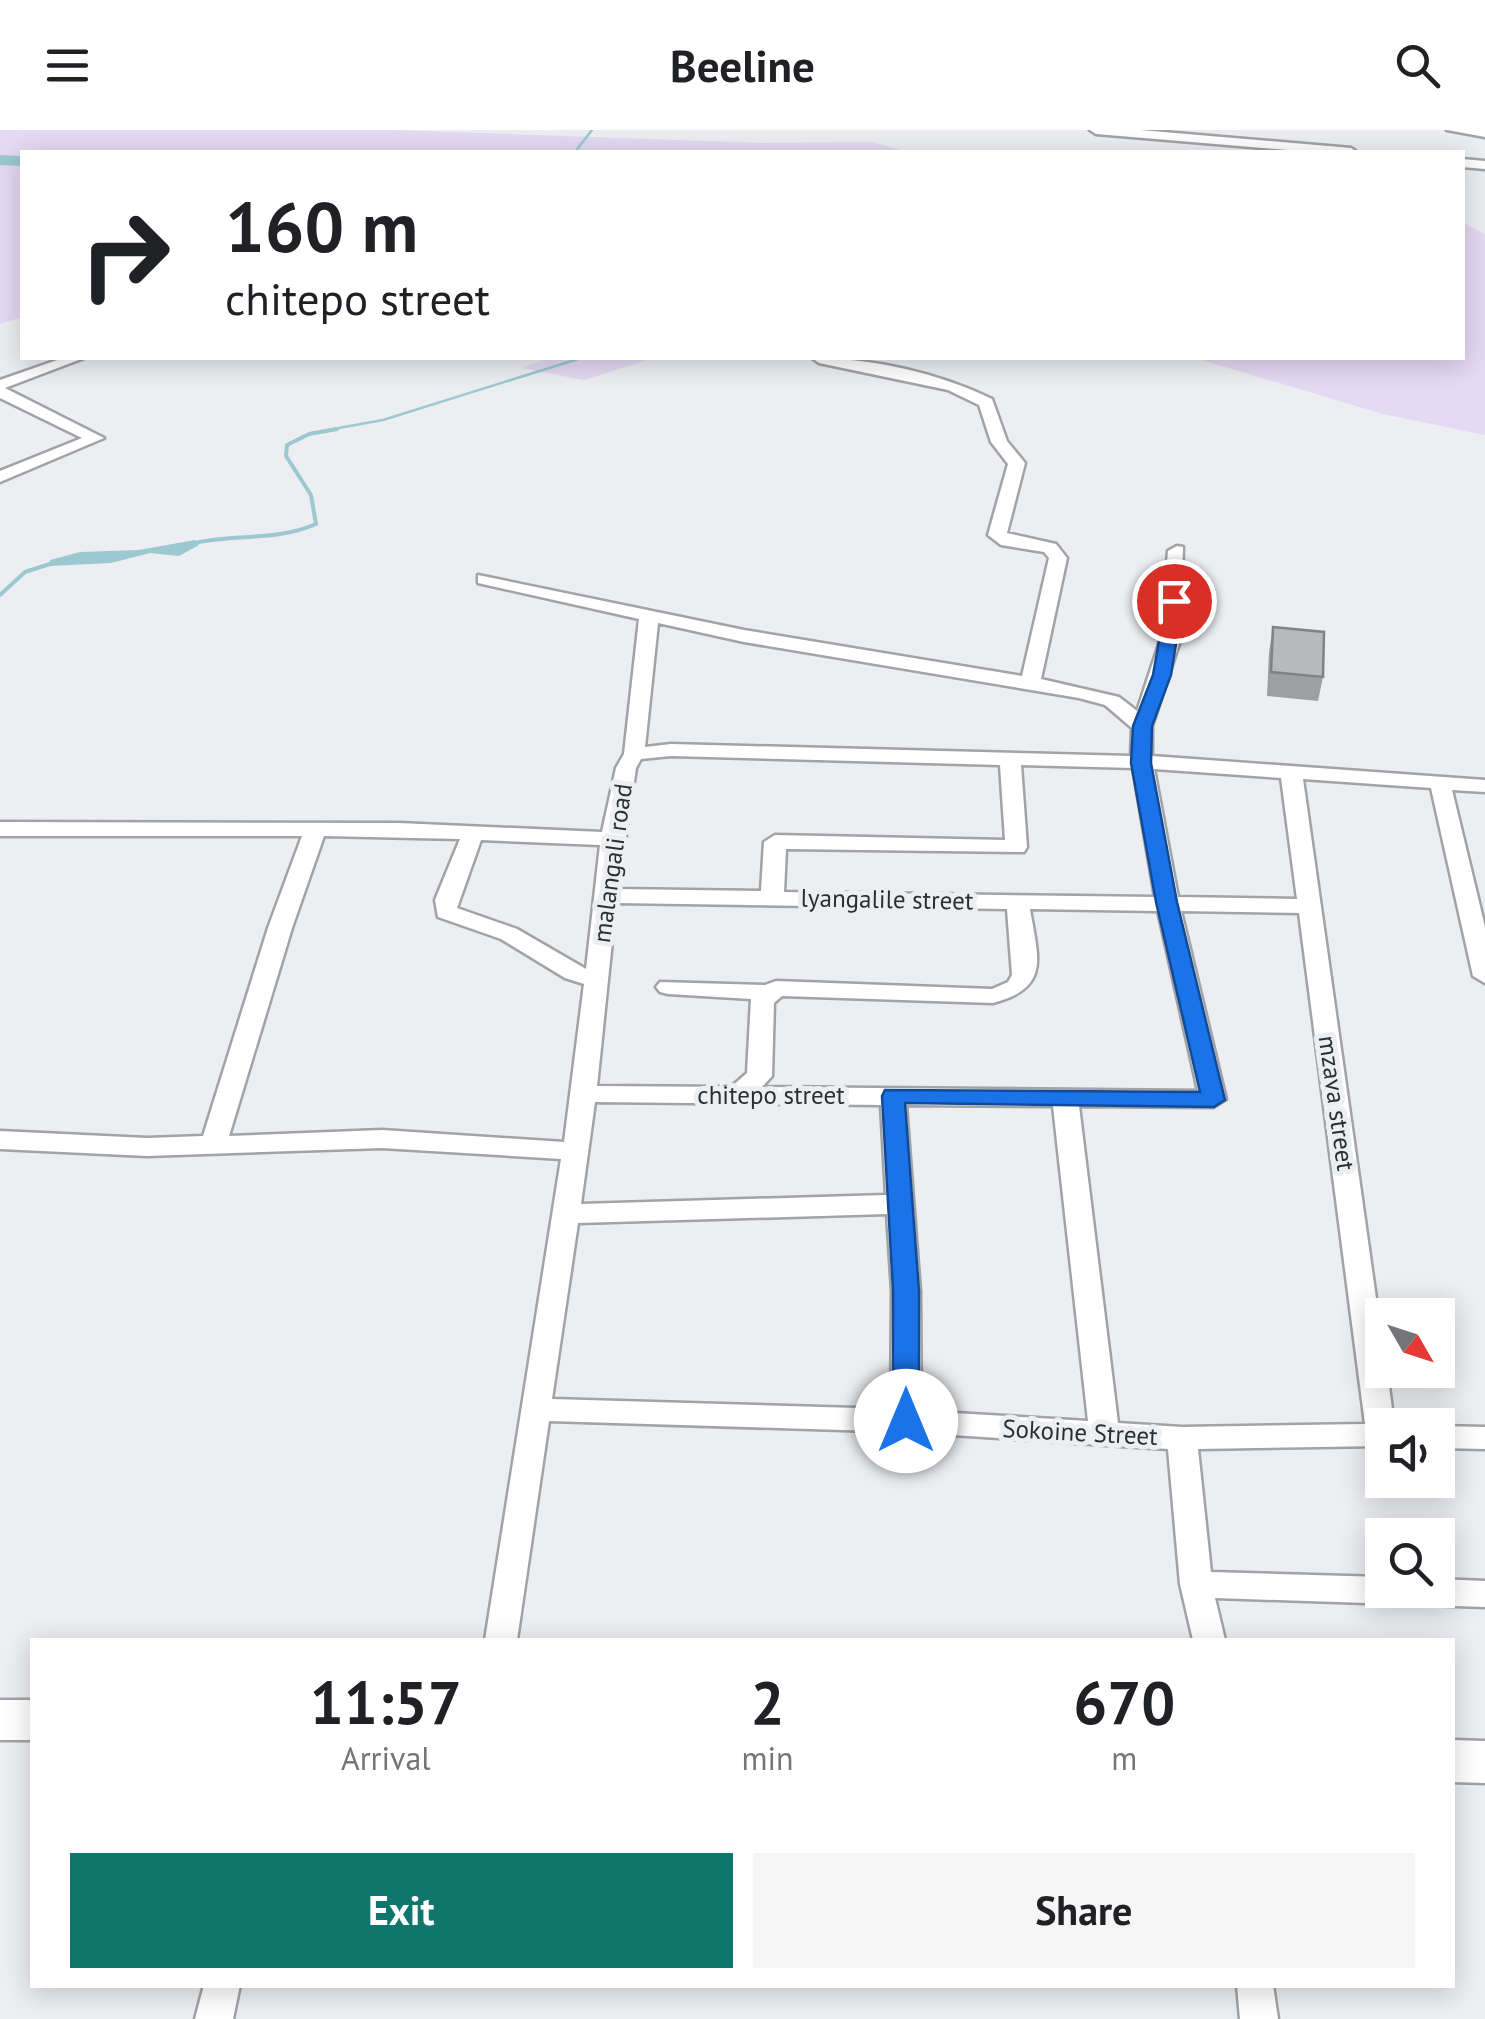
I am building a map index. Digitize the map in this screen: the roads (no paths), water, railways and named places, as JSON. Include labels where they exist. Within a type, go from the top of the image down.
[{"type":"highway","points":[[0,1720],[30,1720]]},
{"type":"highway","points":[[1455,1760],[1485,1762]]},
{"type":"street","points":[[1096,130],[1313,142],[1343,150]]},
{"type":"street","points":[[1453,130],[1485,133]]},
{"type":"street","points":[[0,388],[71,360]]},
{"type":"street","points":[[837,360],[881,365],[978,396],[986,402],[999,442],[1017,458],[1017,482],[996,534],[1008,542],[1050,548],[1058,558],[1030,684]]},
{"type":"street","points":[[0,388],[96,438],[0,477]]},
{"type":"street","name":"chitepo street","points":[[584,1094],[1066,1098],[1216,1104],[1167,902],[1141,763],[1142,726],[1170,642],[1176,551]]},
{"type":"street","points":[[486,579],[649,617],[1112,701],[1142,726]]},
{"type":"street","points":[[634,754],[649,617]]},
{"type":"street","name":"malangali road","points":[[502,1638],[584,1094],[612,839],[626,768],[634,754],[671,750],[1141,763],[1485,786]]},
{"type":"street","points":[[772,897],[775,842],[1016,848],[1010,760]]},
{"type":"street","name":"mzava street","points":[[1291,772],[1378,1408]]},
{"type":"street","points":[[1440,783],[1485,976]]},
{"type":"street","points":[[0,829],[472,833],[612,839]]},
{"type":"street","points":[[214,1142],[274,946],[315,831]]},
{"type":"street","points":[[472,833],[446,900],[446,912],[509,934],[573,973],[595,980]]},
{"type":"street","name":"lyangalile street","points":[[606,896],[1310,906]]},
{"type":"street","points":[[668,987],[768,992],[795,987],[993,996],[1013,990],[1022,982],[1025,970],[1016,900]]},
{"type":"street","points":[[738,1095],[759,1076],[762,1001],[768,992]]},
{"type":"street","points":[[893,1096],[906,1291],[906,1421]]},
{"type":"street","points":[[1066,1098],[1104,1434]]},
{"type":"street","points":[[0,1140],[147,1147],[382,1139],[575,1151]]},
{"type":"street","points":[[566,1214],[899,1204]]},
{"type":"street","name":"Sokoine Street","points":[[537,1410],[906,1421],[1182,1438],[1365,1435]]},
{"type":"street","points":[[1455,1437],[1485,1438]]},
{"type":"street","points":[[1182,1438],[1196,1584],[1209,1638]]},
{"type":"street","points":[[1196,1584],[1485,1594]]},
{"type":"street","points":[[214,2019],[221,1988]]},
{"type":"street","points":[[1254,1988],[1259,2019]]},
{"type":"water","points":[[195,540],[199,545],[179,556],[150,553],[111,563],[50,566],[50,560],[80,552],[139,550]]},
{"type":"waterway","points":[[577,150],[592,130]]},
{"type":"waterway","points":[[0,160],[20,161]]},
{"type":"waterway","points":[[322,431],[383,420],[575,360]]},
{"type":"waterway","points":[[190,544],[285,533],[316,524],[311,495],[286,456],[287,445],[309,434],[337,429]]},
{"type":"waterway","points":[[0,595],[25,572],[56,562]]}]
